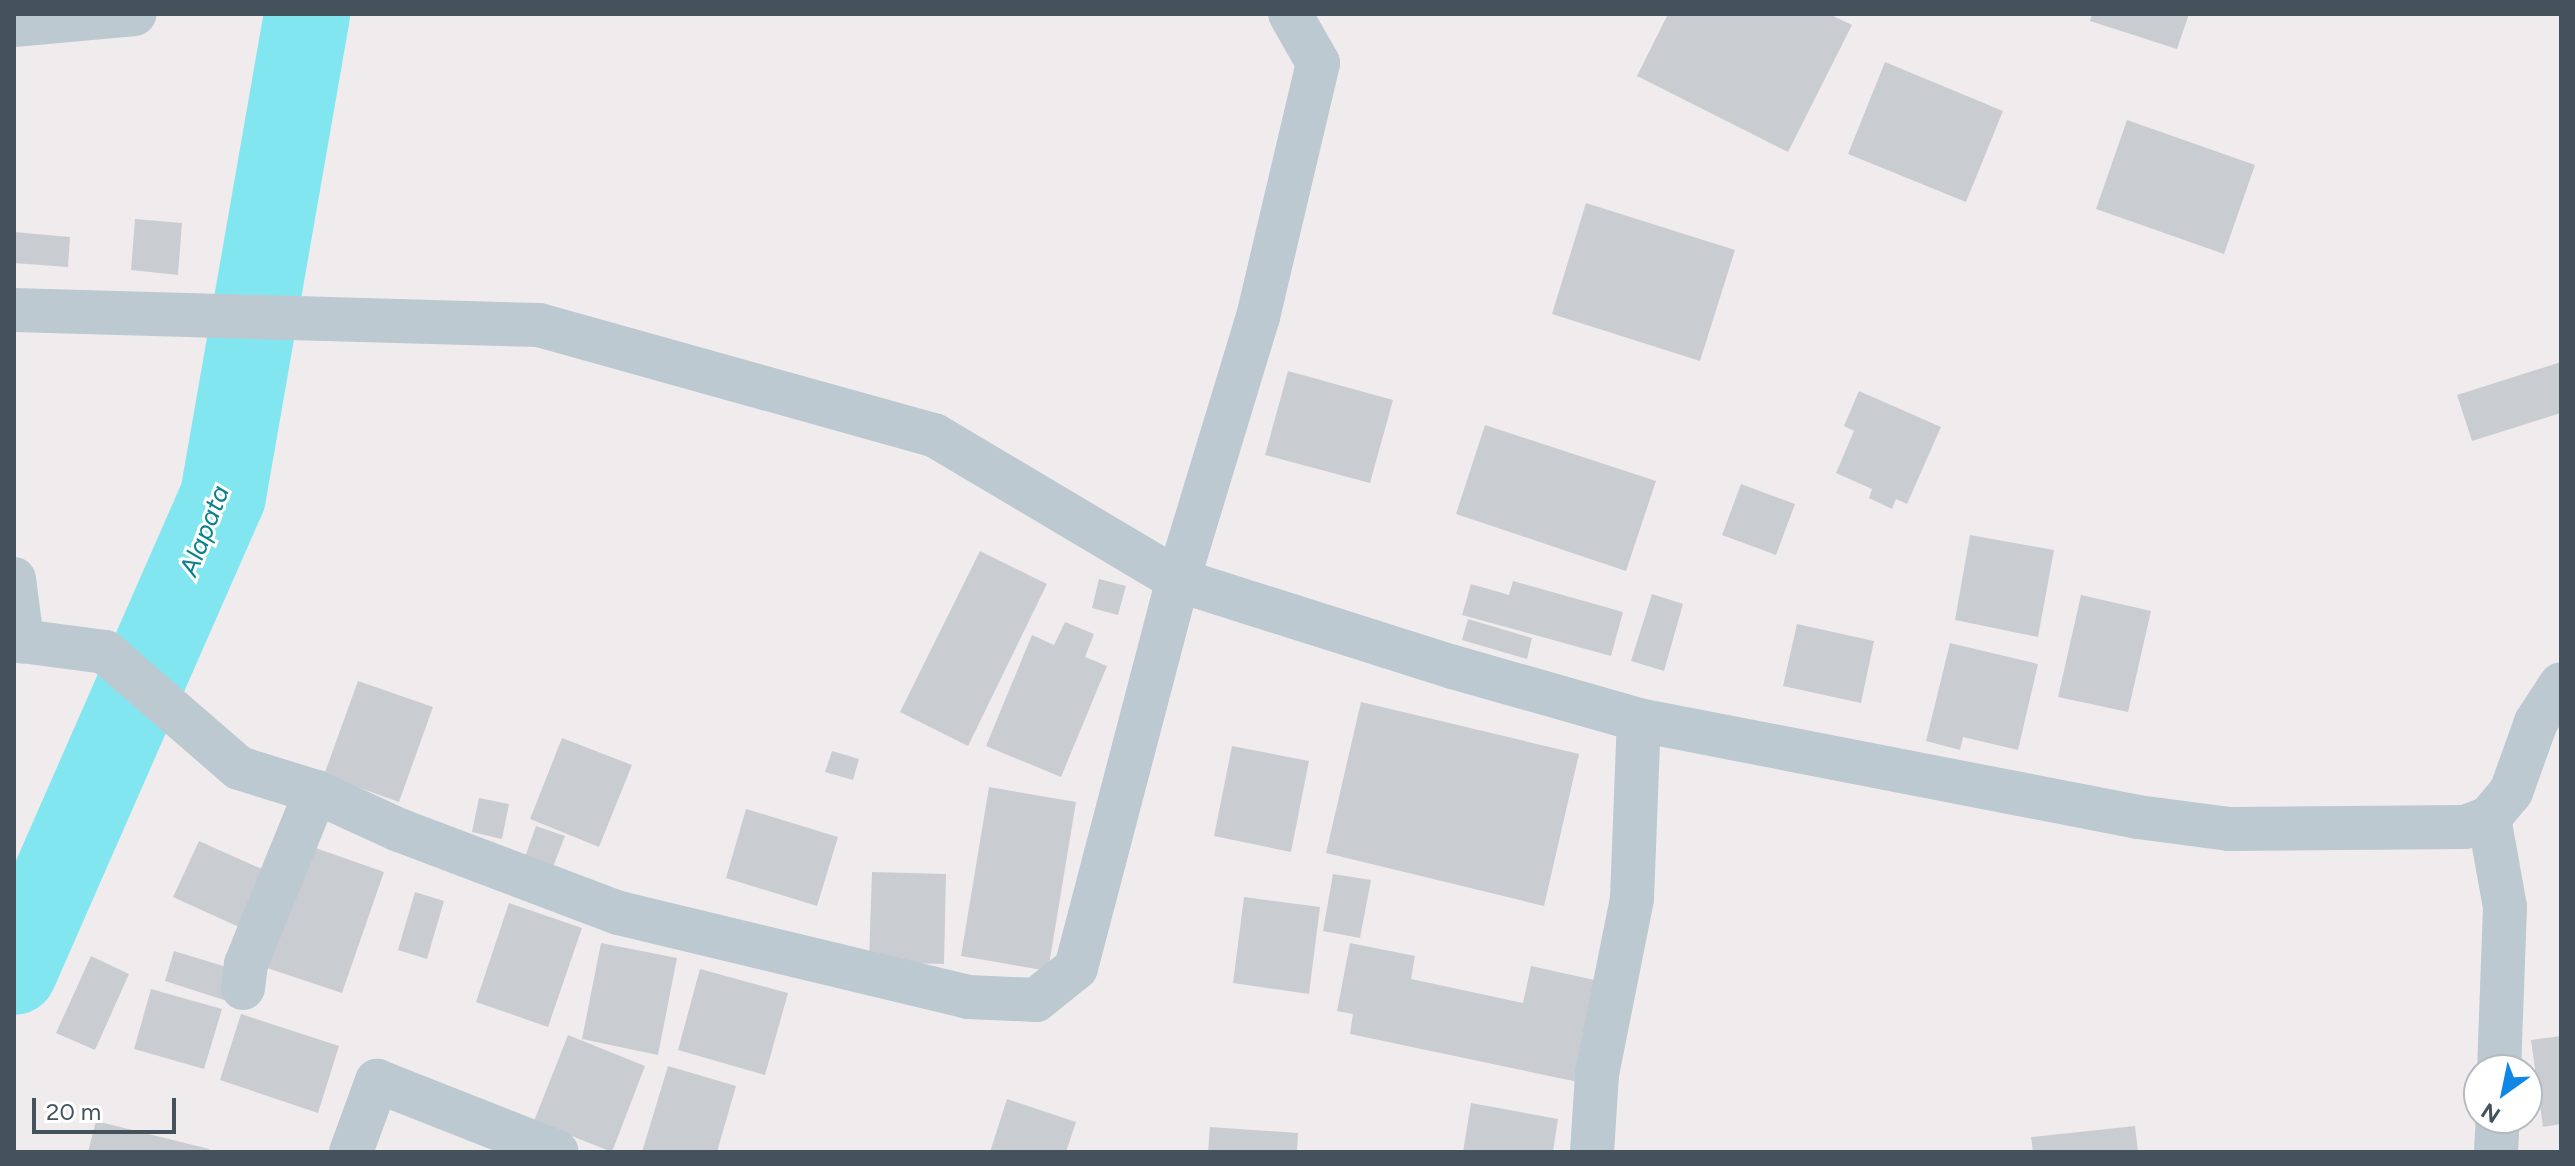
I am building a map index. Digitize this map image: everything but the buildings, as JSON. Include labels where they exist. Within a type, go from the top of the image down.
[{"type":"street","points":[[14,25],[134,14]]},
{"type":"street","points":[[14,579],[18,641],[105,652],[239,768],[316,792],[399,830],[619,913],[968,997],[1036,1000],[1076,968],[1178,580],[1258,317],[1318,63],[1290,14]]},
{"type":"street","points":[[14,310],[539,325],[934,435],[1178,580],[1639,720],[2138,817],[2229,829],[2465,827],[2489,818],[2511,792],[2536,722],[2561,684]]},
{"type":"street","points":[[1592,1152],[1597,1074],[1632,899],[1639,720]]},
{"type":"street","points":[[243,988],[246,964],[316,792]]},
{"type":"street","points":[[2489,818],[2505,907],[2500,1054]]},
{"type":"street","points":[[351,1152],[377,1081],[557,1152]]},
{"type":"waterway","name":"Alapata","points":[[14,972],[223,496],[307,14]]}]
